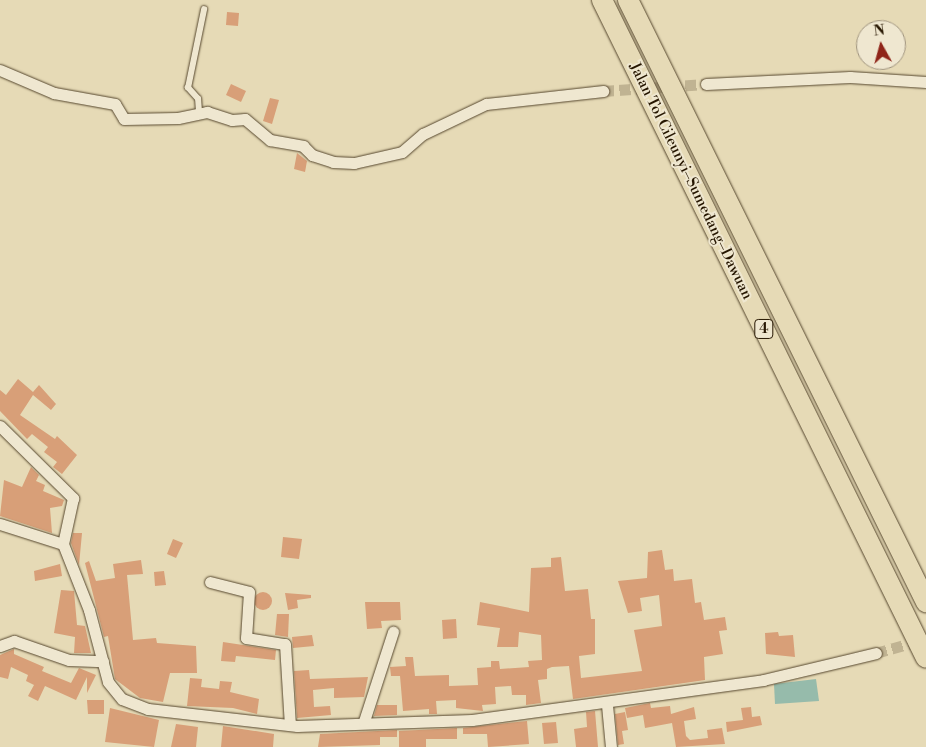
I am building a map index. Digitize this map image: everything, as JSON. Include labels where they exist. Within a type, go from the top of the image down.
[{"type":"highway","name":"Jalan Tol Cileunyi–Sumedang–Dawuan","points":[[602,0],[926,658]]},
{"type":"highway","name":"Jalan Tol Cileunyi–Sumedang–Dawuan","points":[[628,0],[926,602]]},
{"type":"street","points":[[0,70],[54,93],[115,104],[124,119],[178,118],[199,112],[245,119],[270,140],[303,146],[320,160],[354,163],[402,152],[424,134],[476,107],[603,90]]},
{"type":"street","points":[[706,84],[850,77],[926,82]]},
{"type":"street","points":[[0,426],[73,498],[63,544],[112,692],[148,709],[290,725],[364,721],[472,720],[607,705],[763,680],[876,653]]},
{"type":"street","points":[[0,524],[63,544]]},
{"type":"street","points":[[210,582],[249,592],[246,638],[285,644],[290,725]]},
{"type":"street","points":[[364,721],[393,632]]},
{"type":"street","points":[[0,646],[9,641],[69,660],[103,661]]},
{"type":"street","points":[[607,705],[611,747]]},
{"type":"lane","points":[[199,112],[198,99],[188,90],[204,10]]},
{"type":"shaded area","points":[[816,679],[819,701],[775,704],[774,684]]},
{"type":"building","points":[[227,12],[239,13],[238,26],[226,25]]},
{"type":"building","points":[[231,84],[246,91],[241,102],[226,95]]},
{"type":"building","points":[[270,98],[279,100],[272,124],[263,121]]},
{"type":"building","points":[[297,153],[307,161],[305,172],[294,169]]},
{"type":"building","points":[[18,379],[33,392],[39,385],[56,404],[51,410],[33,395],[20,415],[55,439],[57,436],[77,455],[62,474],[53,467],[57,462],[44,452],[48,447],[32,434],[27,439],[0,411],[0,390],[6,395]]},
{"type":"building","points":[[31,467],[39,475],[36,481],[45,485],[43,491],[64,500],[62,506],[50,508],[52,533],[0,516],[4,480],[22,487]]},
{"type":"building","points":[[73,533],[82,533],[79,565],[71,543]]},
{"type":"building","points":[[283,537],[302,539],[299,559],[281,557]]},
{"type":"building","points":[[173,539],[183,543],[176,558],[167,554]]},
{"type":"building","points":[[662,550],[665,570],[673,569],[674,581],[692,579],[695,603],[701,602],[704,620],[725,617],[727,630],[719,631],[723,654],[704,657],[705,680],[573,699],[569,666],[552,667],[547,669],[547,679],[538,680],[541,703],[526,705],[526,695],[512,695],[511,686],[495,687],[496,704],[482,705],[483,711],[456,708],[456,700],[436,701],[437,714],[429,714],[429,709],[403,711],[400,676],[391,676],[390,667],[406,666],[405,657],[413,657],[415,676],[449,675],[449,686],[478,685],[477,668],[491,667],[491,661],[499,661],[500,669],[529,667],[528,661],[542,660],[541,635],[519,632],[518,647],[497,647],[500,628],[477,625],[480,602],[529,612],[531,568],[551,567],[551,558],[561,557],[565,591],[588,589],[591,619],[595,619],[595,654],[579,656],[581,678],[642,671],[634,630],[662,626],[659,595],[640,598],[642,611],[628,613],[618,581],[647,578],[648,552]]},
{"type":"building","points":[[141,560],[143,574],[127,575],[133,640],[156,638],[157,643],[196,646],[197,673],[170,673],[163,702],[140,698],[115,679],[108,636],[104,637],[85,563],[89,561],[96,581],[115,578],[113,564]]},
{"type":"building","points":[[60,564],[62,576],[35,581],[34,571]]},
{"type":"building","points":[[164,571],[166,585],[155,586],[154,572]]},
{"type":"building","points":[[61,590],[74,591],[77,625],[85,626],[91,653],[74,653],[75,637],[54,633]]},
{"type":"building","points":[[263,592],[269,595],[272,601],[269,607],[263,610],[257,607],[254,601],[257,595]]},
{"type":"building","points":[[285,593],[311,595],[311,598],[297,600],[298,608],[288,610]]},
{"type":"building","points":[[365,602],[400,602],[401,620],[381,621],[382,628],[367,629]]},
{"type":"building","points":[[277,614],[289,614],[288,637],[275,635]]},
{"type":"building","points":[[456,619],[457,638],[443,639],[442,620]]},
{"type":"building","points":[[778,632],[779,636],[793,635],[795,657],[766,654],[765,633]]},
{"type":"building","points":[[312,635],[314,646],[293,648],[292,637]]},
{"type":"building","points":[[223,642],[276,650],[275,660],[236,656],[235,662],[221,661]]},
{"type":"building","points":[[14,649],[14,654],[44,667],[42,671],[71,683],[79,668],[96,675],[87,693],[87,677],[76,700],[45,686],[38,701],[28,696],[34,685],[26,681],[28,675],[11,667],[8,679],[0,677],[0,655]]},
{"type":"building","points":[[309,670],[310,679],[368,677],[364,697],[334,698],[334,688],[313,690],[314,707],[330,706],[331,715],[297,718],[294,671]]},
{"type":"building","points":[[190,678],[202,679],[201,687],[219,689],[220,681],[232,682],[230,692],[259,699],[257,714],[233,708],[187,706]]},
{"type":"building","points":[[87,700],[104,700],[104,714],[88,714]]},
{"type":"building","points":[[650,703],[651,708],[670,706],[671,714],[694,707],[696,719],[684,721],[686,736],[690,740],[708,738],[707,730],[722,728],[725,744],[676,747],[672,723],[645,728],[643,715],[627,718],[625,708]]},
{"type":"building","points":[[377,705],[397,705],[397,715],[374,716]]},
{"type":"building","points":[[751,707],[752,717],[760,716],[762,725],[727,732],[726,722],[743,720],[741,708]]},
{"type":"building","points":[[110,708],[159,720],[154,747],[105,742]]},
{"type":"building","points":[[595,711],[598,747],[576,747],[574,729],[587,727],[586,712]]},
{"type":"building","points":[[625,712],[628,730],[622,731],[624,744],[618,745],[615,714]]},
{"type":"building","points":[[527,721],[529,744],[488,747],[487,734],[463,734],[463,728]]},
{"type":"building","points":[[556,722],[558,743],[544,744],[542,723]]},
{"type":"building","points":[[176,724],[198,727],[196,747],[171,747]]},
{"type":"building","points":[[223,726],[274,734],[273,747],[221,747]]},
{"type":"building","points":[[457,728],[457,739],[426,739],[426,747],[399,747],[399,731]]},
{"type":"building","points":[[397,730],[397,737],[380,737],[380,745],[318,747],[320,734]]},
{"type":"tunnel","points":[[603,91],[706,84]]},
{"type":"tunnel","points":[[876,653],[922,640]]}]
